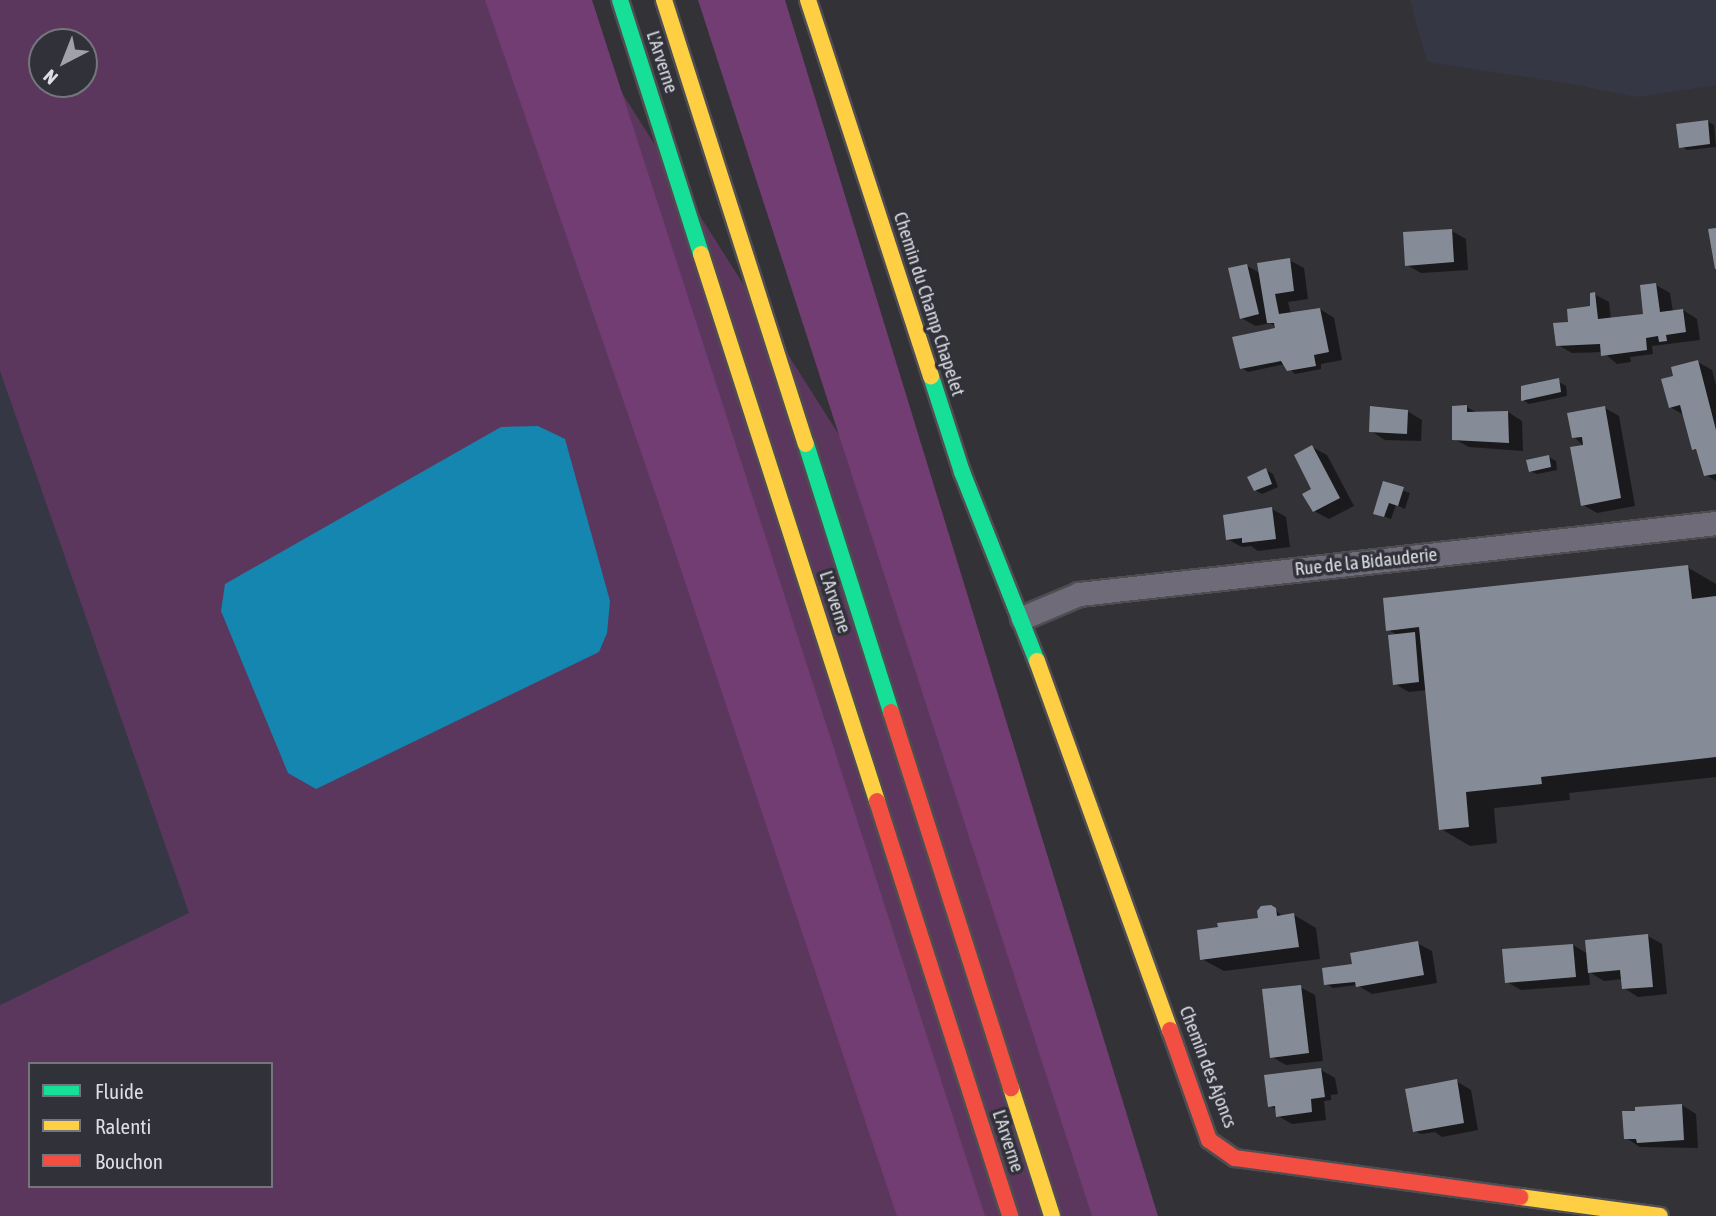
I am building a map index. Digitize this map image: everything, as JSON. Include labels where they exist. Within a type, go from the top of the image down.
[{"type":"main road","name":"L'Arverne","points":[[620,0],[1010,1216]]},
{"type":"main road","name":"L'Arverne","points":[[664,0],[1052,1216]]},
{"type":"main road","name":"Chemin du Champ Chapelet","points":[[808,0],[962,472],[1022,618]]},
{"type":"main road","name":"Chemin des Ajoncs","points":[[1022,618],[1209,1140],[1235,1158],[1660,1216]]},
{"type":"street","name":"Rue de la Bidauderie","points":[[1022,618],[1079,594],[1716,523]]},
{"type":"shaded area","points":[[0,0],[563,0],[959,624],[1150,1216],[0,1216],[0,1005],[189,913],[0,371]]},
{"type":"shaded area","points":[[485,0],[592,0],[985,1216],[897,1216],[659,504]]},
{"type":"shaded area","points":[[698,0],[785,0],[1158,1216],[1092,1216]]},
{"type":"shaded area","points":[[1410,0],[1716,0],[1716,85],[1637,97],[1566,83],[1427,62]]},
{"type":"shaded area","points":[[0,371],[190,914],[0,1005]]},
{"type":"water","points":[[538,426],[565,439],[610,601],[607,633],[599,652],[316,789],[288,773],[221,611],[225,584],[501,427]]},
{"type":"building","points":[[1708,120],[1710,144],[1679,148],[1676,124]]},
{"type":"building","points":[[1716,228],[1716,269],[1715,269],[1708,229]]},
{"type":"building","points":[[1452,229],[1454,262],[1405,266],[1403,232]]},
{"type":"building","points":[[1290,258],[1294,291],[1275,294],[1279,314],[1320,308],[1329,352],[1314,355],[1316,366],[1287,371],[1281,361],[1240,369],[1232,337],[1275,328],[1274,323],[1267,323],[1257,263]]},
{"type":"building","points":[[1247,264],[1259,314],[1240,319],[1228,268]]},
{"type":"building","points":[[1656,283],[1660,312],[1683,309],[1686,332],[1666,335],[1667,341],[1659,342],[1658,336],[1646,338],[1647,350],[1601,356],[1600,344],[1556,346],[1553,323],[1568,322],[1567,309],[1590,306],[1590,293],[1595,292],[1598,319],[1643,314],[1640,285]]},
{"type":"building","points":[[1698,360],[1716,430],[1716,474],[1704,476],[1696,449],[1692,450],[1680,405],[1669,408],[1661,379],[1673,376],[1671,367]]},
{"type":"building","points":[[1559,378],[1561,392],[1521,401],[1521,386]]},
{"type":"building","points":[[1467,405],[1467,412],[1508,411],[1509,443],[1452,440],[1452,406]]},
{"type":"building","points":[[1370,406],[1408,410],[1407,434],[1369,432]]},
{"type":"building","points":[[1605,406],[1621,498],[1581,506],[1570,447],[1583,445],[1582,437],[1572,438],[1567,413]]},
{"type":"building","points":[[1312,445],[1340,498],[1313,512],[1302,494],[1311,489],[1294,455]]},
{"type":"building","points":[[1549,455],[1551,467],[1529,472],[1526,460]]},
{"type":"building","points":[[1266,468],[1272,484],[1254,491],[1247,477]]},
{"type":"building","points":[[1383,481],[1404,487],[1398,506],[1389,503],[1384,517],[1373,514]]},
{"type":"building","points":[[1272,507],[1276,539],[1242,543],[1242,538],[1226,540],[1223,515]]},
{"type":"building","points":[[1688,565],[1692,599],[1716,596],[1716,757],[1541,777],[1542,784],[1466,792],[1469,827],[1439,830],[1419,627],[1386,631],[1383,598]]},
{"type":"building","points":[[1415,632],[1419,682],[1393,685],[1388,635]]},
{"type":"building","points":[[1271,905],[1276,908],[1277,916],[1294,913],[1299,947],[1200,960],[1197,930],[1218,927],[1217,923],[1258,918],[1257,911],[1261,906]]},
{"type":"building","points":[[1648,934],[1653,987],[1622,989],[1620,970],[1588,973],[1585,940]]},
{"type":"building","points":[[1418,941],[1424,975],[1356,987],[1355,982],[1324,985],[1322,968],[1352,964],[1350,953]]},
{"type":"building","points":[[1573,944],[1576,977],[1505,983],[1502,949]]},
{"type":"building","points":[[1301,985],[1309,1053],[1270,1058],[1262,989]]},
{"type":"building","points":[[1321,1068],[1325,1097],[1311,1099],[1312,1112],[1276,1117],[1275,1106],[1268,1107],[1264,1075]]},
{"type":"building","points":[[1457,1079],[1464,1123],[1413,1132],[1405,1089]]},
{"type":"building","points":[[1682,1104],[1684,1140],[1637,1143],[1636,1139],[1624,1139],[1622,1111],[1635,1111],[1635,1107]]},
{"type":"traffic: fast","points":[[620,0],[701,254]]},
{"type":"traffic: fast","points":[[931,376],[962,472],[1037,661]]},
{"type":"traffic: fast","points":[[806,444],[891,712]]},
{"type":"traffic: slow","points":[[664,0],[806,444]]},
{"type":"traffic: slow","points":[[808,0],[931,376]]},
{"type":"traffic: slow","points":[[701,254],[877,801]]},
{"type":"traffic: slow","points":[[1037,661],[1170,1030]]},
{"type":"traffic: slow","points":[[1011,1088],[1052,1216]]},
{"type":"traffic: slow","points":[[1520,1197],[1660,1216]]},
{"type":"traffic: jam","points":[[891,712],[1011,1088]]},
{"type":"traffic: jam","points":[[877,801],[1010,1216]]},
{"type":"traffic: jam","points":[[1170,1030],[1209,1140],[1235,1158],[1520,1197]]}]
